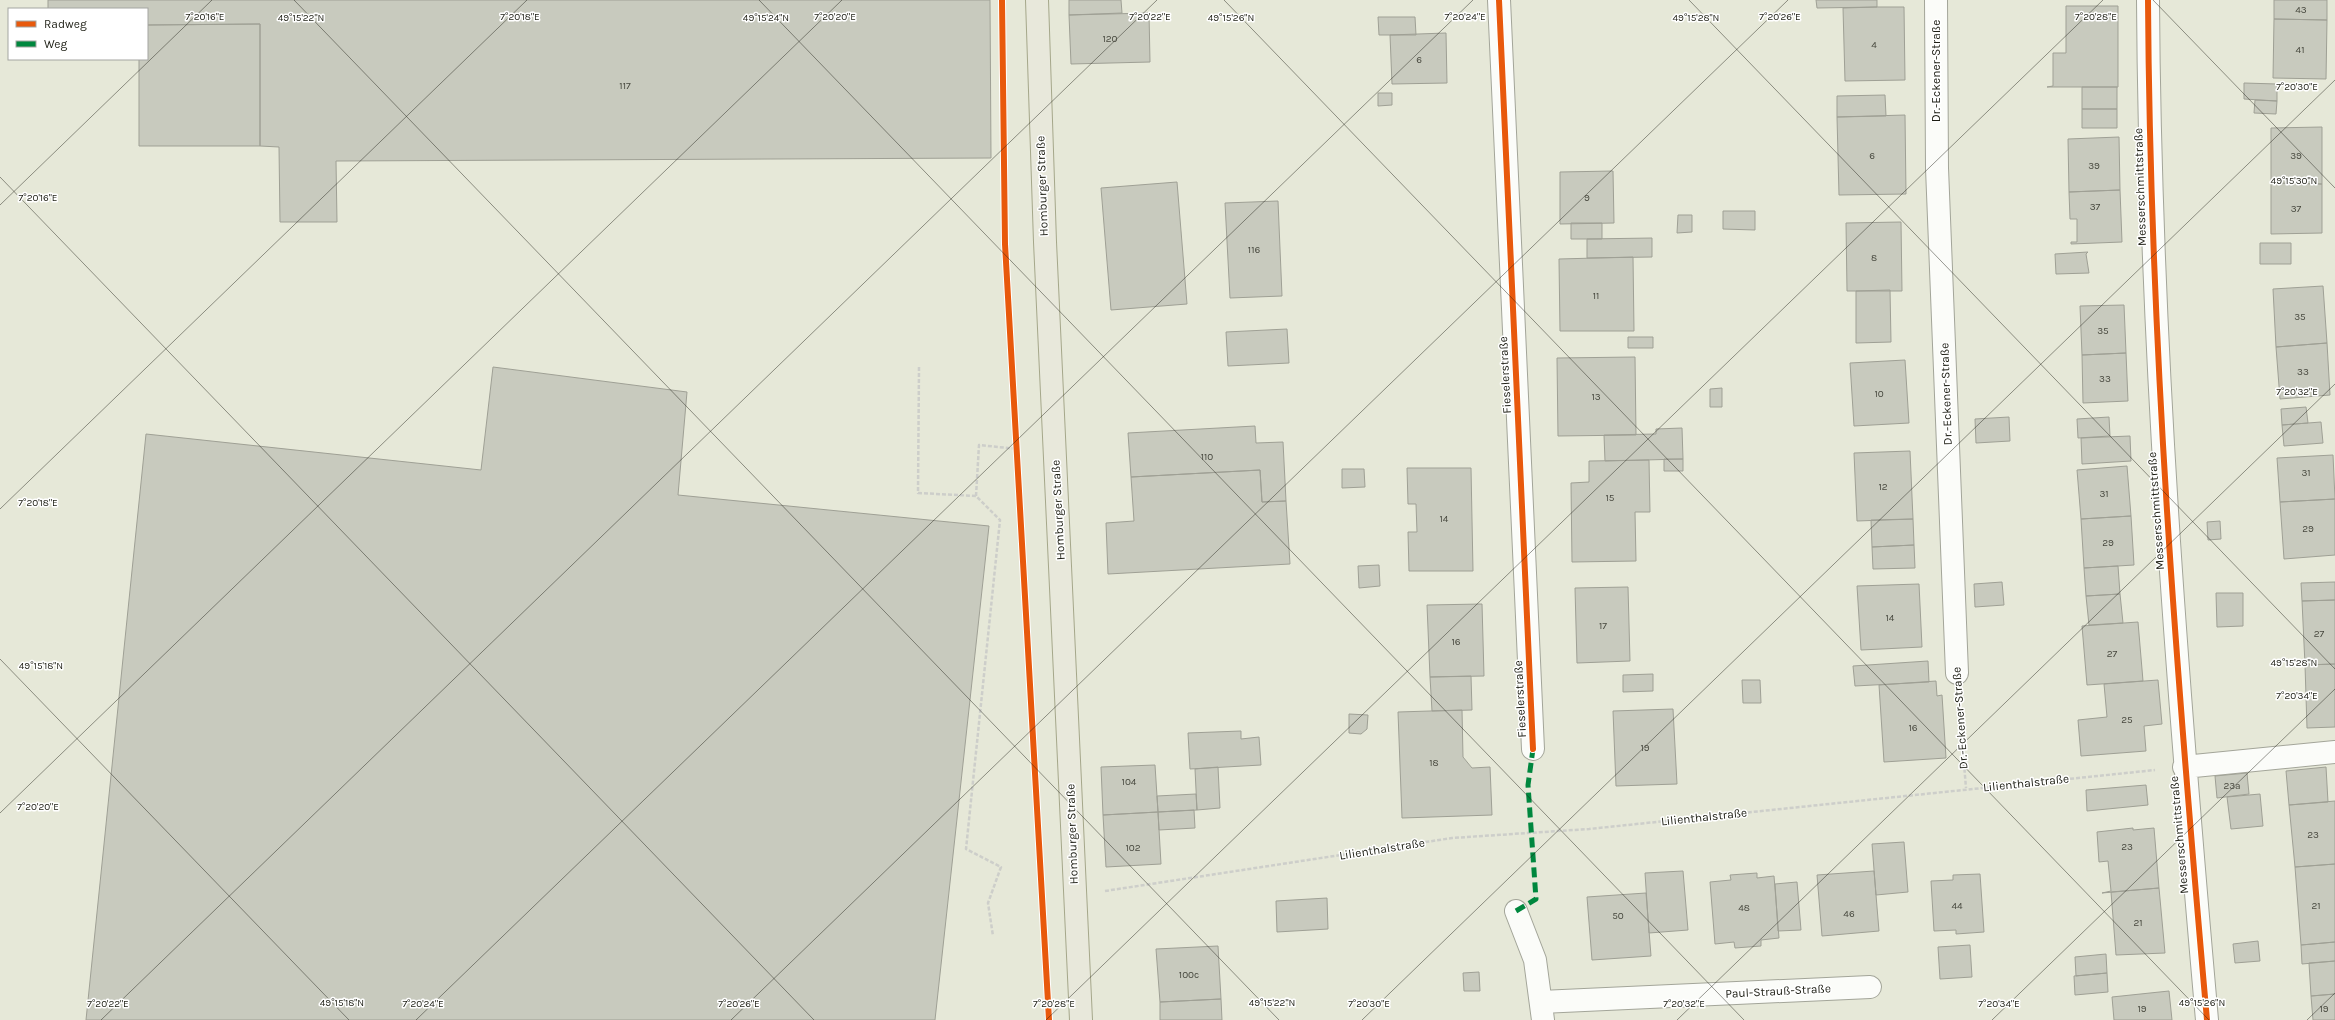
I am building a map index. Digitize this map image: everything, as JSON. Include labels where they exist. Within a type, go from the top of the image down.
[{"type":"main road","name":"Homburger Straße","points":[[1037,0],[1044,227],[1081,1020]]},
{"type":"street","name":"Fieselerstraße","points":[[1499,0],[1533,750]]},
{"type":"street","name":"Dr.-Eckener-Straße","points":[[1936,0],[1937,168],[1957,673]]},
{"type":"street","name":"Messerschmittstraße","points":[[2148,0],[2149,130],[2164,478],[2184,767],[2207,1020]]},
{"type":"street","points":[[2184,767],[2335,752]]},
{"type":"street","name":"Paul-Strauß-Straße","points":[[1516,911],[1535,960],[1542,1011],[1870,987]]},
{"type":"path","points":[[919,367],[918,493],[976,496],[1000,520],[966,849],[1001,867],[988,903],[993,936]]},
{"type":"path","points":[[1017,442],[1018,457]]},
{"type":"path","points":[[976,496],[979,445],[1018,449]]},
{"type":"building","points":[[48,0],[990,0],[991,158],[336,161],[337,222],[280,222],[279,147],[260,146],[260,24],[148,25],[148,8],[48,8]]},
{"type":"building","points":[[1069,0],[1121,0],[1122,13],[1069,15]]},
{"type":"building","points":[[1816,0],[1877,0],[1877,7],[1817,8]]},
{"type":"building","points":[[2274,0],[2327,0],[2327,20],[2274,19]]},
{"type":"building","points":[[2066,6],[2118,6],[2118,87],[2047,87],[2053,86],[2053,53],[2066,53]]},
{"type":"building","points":[[1904,7],[1905,80],[1845,81],[1843,8]]},
{"type":"building","points":[[1149,13],[1150,62],[1071,64],[1069,15]]},
{"type":"building","points":[[1378,17],[1415,17],[1416,35],[1379,35]]},
{"type":"building","points":[[2274,19],[2327,20],[2326,79],[2273,78]]},
{"type":"building","points":[[260,24],[260,146],[139,146],[139,60],[148,60],[148,25]]},
{"type":"building","points":[[1446,33],[1447,83],[1392,84],[1390,35]]},
{"type":"building","points":[[2244,83],[2277,84],[2277,101],[2244,99]]},
{"type":"building","points":[[2082,87],[2117,87],[2117,109],[2082,109]]},
{"type":"building","points":[[1378,93],[1392,93],[1392,105],[1378,106]]},
{"type":"building","points":[[1885,95],[1886,116],[1837,117],[1837,96]]},
{"type":"building","points":[[2255,100],[2277,101],[2276,114],[2254,113]]},
{"type":"building","points":[[2082,109],[2117,109],[2117,128],[2082,128]]},
{"type":"building","points":[[1905,115],[1906,194],[1839,195],[1837,117]]},
{"type":"building","points":[[2322,127],[2322,184],[2271,183],[2271,128]]},
{"type":"building","points":[[2119,137],[2120,190],[2069,192],[2068,139]]},
{"type":"building","points":[[1613,171],[1614,223],[1560,224],[1560,172]]},
{"type":"building","points":[[1177,182],[1187,304],[1111,310],[1101,188]]},
{"type":"building","points":[[2271,183],[2322,184],[2322,233],[2271,234]]},
{"type":"building","points":[[2120,190],[2122,242],[2071,244],[2071,242],[2077,242],[2077,219],[2070,219],[2069,192]]},
{"type":"building","points":[[1278,201],[1282,296],[1230,298],[1225,203]]},
{"type":"building","points":[[1723,211],[1755,211],[1755,230],[1723,229]]},
{"type":"building","points":[[1678,215],[1692,215],[1692,232],[1677,233]]},
{"type":"building","points":[[1901,222],[1902,291],[1847,291],[1846,223]]},
{"type":"building","points":[[1571,223],[1602,223],[1602,239],[1571,239]]},
{"type":"building","points":[[1652,238],[1652,257],[1587,258],[1587,239]]},
{"type":"building","points":[[2260,243],[2291,243],[2291,264],[2260,264]]},
{"type":"building","points":[[2088,252],[2086,254],[2089,273],[2056,274],[2055,254]]},
{"type":"building","points":[[1633,257],[1634,331],[1560,331],[1559,259]]},
{"type":"building","points":[[2323,286],[2327,343],[2276,347],[2273,289]]},
{"type":"building","points":[[1890,290],[1891,342],[1856,343],[1856,291]]},
{"type":"building","points":[[2124,305],[2126,353],[2082,355],[2080,306]]},
{"type":"building","points":[[1287,329],[1289,363],[1228,366],[1226,332]]},
{"type":"building","points":[[1628,337],[1653,337],[1653,348],[1628,348]]},
{"type":"building","points":[[2327,343],[2330,395],[2280,399],[2276,347]]},
{"type":"building","points":[[2126,353],[2128,401],[2083,403],[2082,355]]},
{"type":"building","points":[[1635,357],[1636,435],[1558,436],[1557,358]]},
{"type":"building","points":[[1905,360],[1909,423],[1854,426],[1850,363]]},
{"type":"building","points":[[493,367],[687,392],[678,495],[989,526],[935,1020],[86,1020],[146,434],[481,470]]},
{"type":"building","points":[[1722,388],[1722,407],[1710,407],[1710,389]]},
{"type":"building","points":[[2306,407],[2308,423],[2282,425],[2281,409]]},
{"type":"building","points":[[2009,417],[2010,441],[1976,443],[1975,419]]},
{"type":"building","points":[[2109,417],[2110,436],[2078,438],[2077,419]]},
{"type":"building","points":[[2321,422],[2323,443],[2284,446],[2282,425]]},
{"type":"building","points":[[1255,426],[1256,443],[1283,442],[1286,501],[1262,502],[1260,470],[1131,477],[1128,433]]},
{"type":"building","points":[[1682,428],[1683,459],[1605,461],[1604,435],[1656,434],[1656,429]]},
{"type":"building","points":[[2130,436],[2131,461],[2082,464],[2081,438]]},
{"type":"building","points":[[1910,451],[1913,519],[1857,521],[1854,453]]},
{"type":"building","points":[[2333,455],[2335,499],[2280,502],[2277,458]]},
{"type":"building","points":[[1664,459],[1683,459],[1683,471],[1664,471]]},
{"type":"building","points":[[1649,460],[1650,512],[1635,512],[1636,561],[1572,562],[1571,483],[1589,482],[1589,461]]},
{"type":"building","points":[[2127,466],[2131,516],[2081,519],[2077,470]]},
{"type":"building","points":[[1407,468],[1471,468],[1473,571],[1409,571],[1408,532],[1417,532],[1416,504],[1408,504]]},
{"type":"building","points":[[1342,469],[1364,469],[1365,487],[1342,488]]},
{"type":"building","points":[[1260,470],[1262,502],[1286,501],[1290,564],[1108,574],[1106,523],[1134,521],[1131,477]]},
{"type":"building","points":[[2335,499],[2335,555],[2284,559],[2280,502]]},
{"type":"building","points":[[2131,516],[2134,565],[2084,568],[2081,519]]},
{"type":"building","points":[[1913,519],[1914,545],[1872,547],[1871,520]]},
{"type":"building","points":[[2220,521],[2221,539],[2208,540],[2207,522]]},
{"type":"building","points":[[1914,545],[1915,568],[1873,569],[1872,547]]},
{"type":"building","points":[[1379,565],[1380,586],[1359,588],[1358,566]]},
{"type":"building","points":[[2118,566],[2120,594],[2086,596],[2084,568]]},
{"type":"building","points":[[2002,582],[2004,605],[1975,607],[1974,584]]},
{"type":"building","points":[[2335,582],[2335,600],[2302,601],[2301,583]]},
{"type":"building","points":[[1919,584],[1922,647],[1861,650],[1857,586]]},
{"type":"building","points":[[1628,587],[1630,661],[1577,663],[1575,588]]},
{"type":"building","points":[[2216,593],[2243,593],[2243,626],[2217,627]]},
{"type":"building","points":[[2120,594],[2123,623],[2089,625],[2086,596]]},
{"type":"building","points":[[2335,600],[2335,664],[2305,665],[2302,601]]},
{"type":"building","points":[[1482,604],[1484,676],[1430,677],[1427,605]]},
{"type":"building","points":[[2138,622],[2143,681],[2087,685],[2082,626]]},
{"type":"building","points":[[1928,661],[1929,682],[1855,686],[1853,666]]},
{"type":"building","points":[[2335,664],[2335,727],[2307,728],[2305,665]]},
{"type":"building","points":[[1653,674],[1653,691],[1623,692],[1623,675]]},
{"type":"building","points":[[1471,676],[1472,710],[1432,711],[1430,677]]},
{"type":"building","points":[[1742,680],[1760,680],[1761,703],[1743,703]]},
{"type":"building","points":[[2158,680],[2162,724],[2144,726],[2146,751],[2081,756],[2078,720],[2107,717],[2104,684]]},
{"type":"building","points":[[1936,681],[1937,696],[1942,695],[1946,758],[1884,762],[1879,685]]},
{"type":"building","points":[[1673,709],[1677,784],[1616,786],[1613,711]]},
{"type":"building","points":[[1462,710],[1463,757],[1472,768],[1490,767],[1492,815],[1402,818],[1398,712]]},
{"type":"building","points":[[1349,714],[1368,715],[1367,729],[1361,734],[1349,733]]},
{"type":"building","points":[[1241,731],[1241,739],[1259,737],[1261,765],[1190,769],[1188,733]]},
{"type":"building","points":[[1155,765],[1158,812],[1103,815],[1101,767]]},
{"type":"building","points":[[1218,767],[1220,808],[1197,810],[1195,769]]},
{"type":"building","points":[[2326,767],[2328,802],[2289,805],[2286,771]]},
{"type":"building","points":[[2247,773],[2249,794],[2217,798],[2215,776]]},
{"type":"building","points":[[2146,785],[2148,805],[2087,811],[2086,790]]},
{"type":"building","points":[[1196,794],[1197,810],[1158,812],[1157,796]]},
{"type":"building","points":[[2260,794],[2263,826],[2231,829],[2227,797]]},
{"type":"building","points":[[2335,801],[2335,864],[2295,867],[2289,805]]},
{"type":"building","points":[[1194,810],[1195,828],[1159,830],[1158,812]]},
{"type":"building","points":[[1158,812],[1161,864],[1106,867],[1103,815]]},
{"type":"building","points":[[2133,828],[2133,830],[2154,828],[2159,888],[2102,893],[2111,891],[2108,861],[2099,862],[2097,832]]},
{"type":"building","points":[[1904,842],[1908,892],[1876,895],[1872,844]]},
{"type":"building","points":[[2335,864],[2335,942],[2301,945],[2295,867]]},
{"type":"building","points":[[1683,871],[1688,930],[1649,933],[1645,873]]},
{"type":"building","points":[[1874,871],[1879,931],[1822,936],[1817,875]]},
{"type":"building","points":[[1757,873],[1757,878],[1774,876],[1779,938],[1761,940],[1761,946],[1735,948],[1734,942],[1715,944],[1710,882],[1731,880],[1730,875]]},
{"type":"building","points":[[1980,874],[1984,932],[1956,934],[1956,930],[1934,931],[1931,881],[1953,880],[1953,875]]},
{"type":"building","points":[[1797,882],[1801,930],[1778,931],[1775,884]]},
{"type":"building","points":[[2159,888],[2165,953],[2116,955],[2111,892]]},
{"type":"building","points":[[1646,893],[1651,956],[1592,960],[1587,897]]},
{"type":"building","points":[[1327,898],[1328,929],[1277,932],[1276,901]]},
{"type":"building","points":[[2258,941],[2260,961],[2235,963],[2233,944]]},
{"type":"building","points":[[2335,942],[2335,961],[2302,964],[2301,945]]},
{"type":"building","points":[[1970,945],[1972,977],[1940,979],[1938,947]]},
{"type":"building","points":[[1218,946],[1221,999],[1160,1002],[1156,949]]},
{"type":"building","points":[[2106,954],[2107,973],[2076,976],[2075,957]]},
{"type":"building","points":[[2335,961],[2335,994],[2311,996],[2309,963]]},
{"type":"building","points":[[1479,972],[1480,991],[1464,991],[1463,973]]},
{"type":"building","points":[[2107,973],[2108,992],[2075,995],[2074,976]]},
{"type":"building","points":[[2169,991],[2172,1020],[2114,1020],[2112,997]]},
{"type":"building","points":[[2335,994],[2335,1020],[2313,1020],[2311,996]]},
{"type":"building","points":[[1221,999],[1222,1020],[1160,1020],[1160,1002]]},
{"type":"marked path","points":[[1516,911],[1536,899],[1528,785],[1533,749]]},
{"type":"cycle path","points":[[1002,0],[1005,244],[1049,1020]]},
{"type":"cycle path","points":[[1499,0],[1533,749]]},
{"type":"cycle path","points":[[2148,0],[2154,256],[2167,511],[2185,766],[2207,1020]]}]
